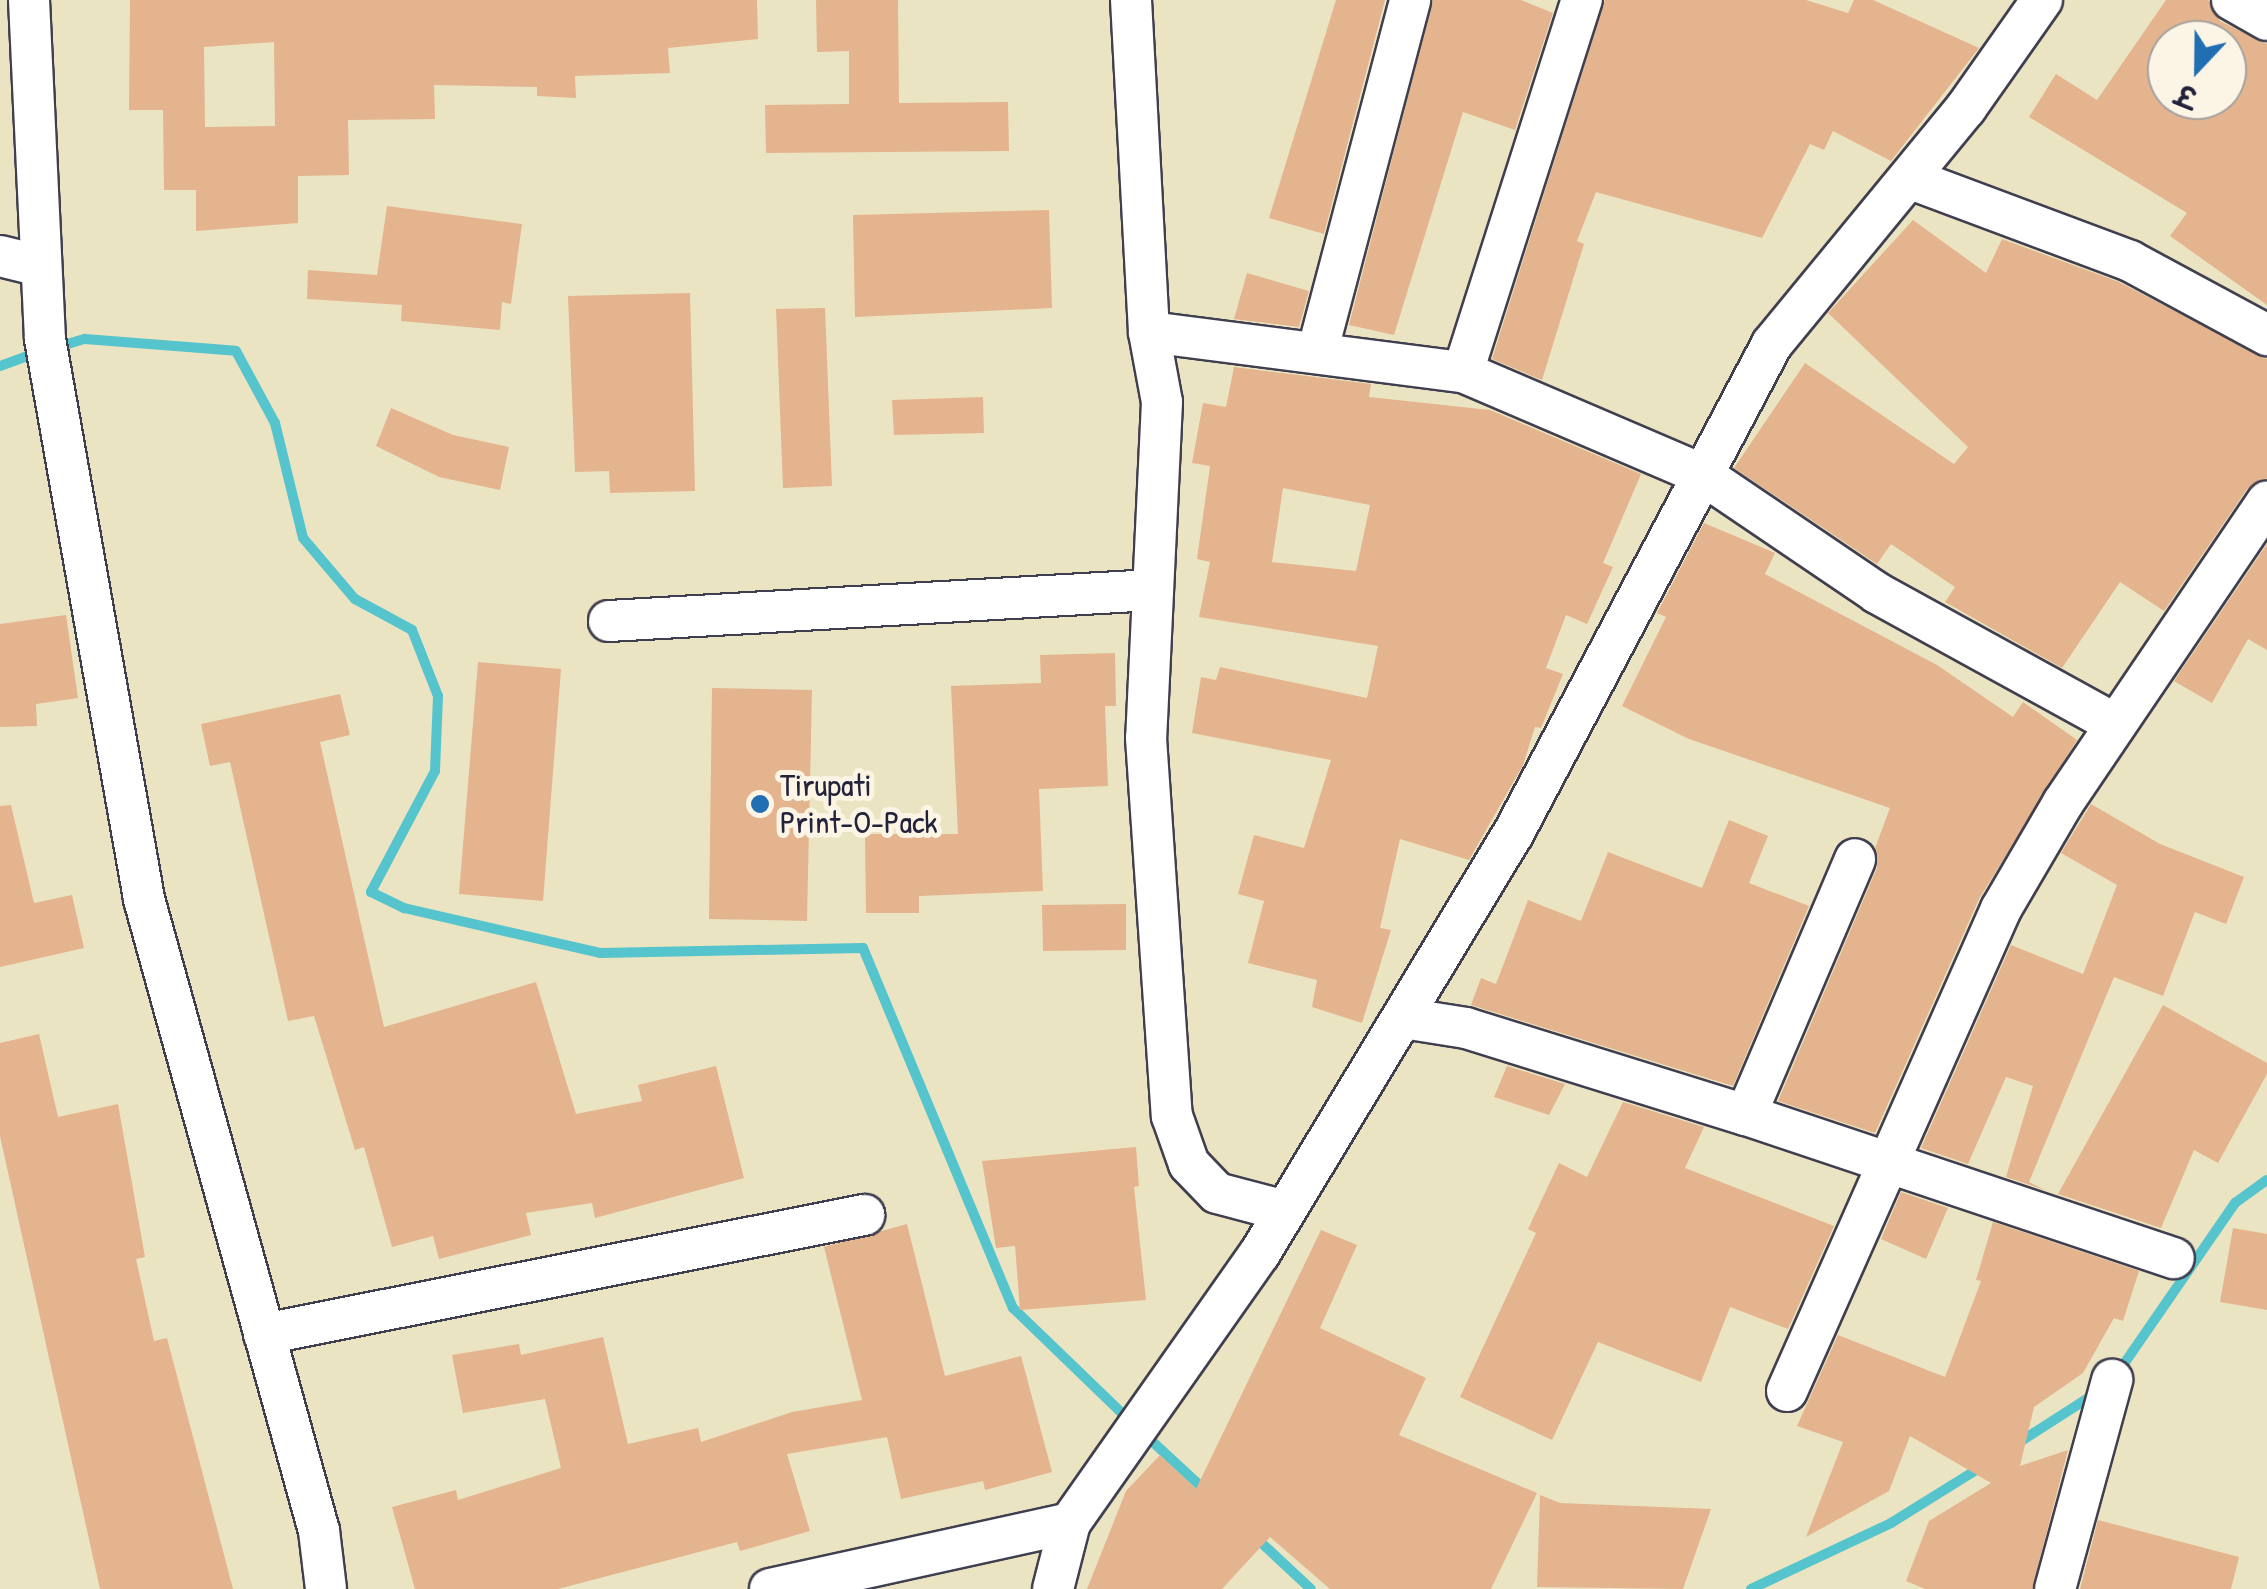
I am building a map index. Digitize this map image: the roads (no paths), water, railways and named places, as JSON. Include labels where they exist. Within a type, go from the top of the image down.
[{"type":"street","points":[[29,0],[45,338],[144,899],[319,1531],[326,1589]]},
{"type":"street","points":[[1131,0],[1149,332],[1162,402],[1146,738],[1172,1116],[1189,1164],[1217,1193],[1285,1211]]},
{"type":"street","points":[[1317,353],[1410,0]]},
{"type":"street","points":[[1463,372],[1582,0]]},
{"type":"street","points":[[1053,1589],[1070,1524],[1285,1211],[1513,834],[1772,344],[1910,179],[2042,0]]},
{"type":"street","points":[[2232,0],[2267,20]]},
{"type":"street","points":[[1910,179],[2130,261],[2267,335]]},
{"type":"street","points":[[0,256],[41,266]]},
{"type":"street","points":[[1149,332],[1463,372],[1703,476],[1877,594],[2115,724]]},
{"type":"street","points":[[1787,1391],[2001,909],[2115,724],[2267,502]]},
{"type":"street","points":[[609,621],[1153,590]]},
{"type":"street","points":[[1746,1115],[1854,859]]},
{"type":"street","points":[[1403,1018],[1466,1028],[1746,1115],[2174,1258]]},
{"type":"street","points":[[264,1334],[864,1215]]},
{"type":"street","points":[[2056,1589],[2112,1380]]},
{"type":"street","points":[[770,1589],[1070,1524]]},
{"type":"waterway","points":[[58,347],[85,339],[236,351],[275,423],[303,538],[355,599],[412,630],[438,696],[435,771],[371,892],[404,908],[600,953],[863,948],[1013,1308],[1131,1422]]},
{"type":"waterway","points":[[0,366],[36,353]]},
{"type":"waterway","points":[[2117,1374],[2235,1203],[2267,1180]]},
{"type":"waterway","points":[[2015,1445],[2093,1395]]},
{"type":"waterway","points":[[1143,1433],[1208,1493]]},
{"type":"waterway","points":[[1751,1589],[1891,1523],[1984,1465]]},
{"type":"waterway","points":[[1253,1535],[1311,1589]]},
{"type":"place","name":"Tirupati Print-O-Pack","points":[[760,804]]}]
